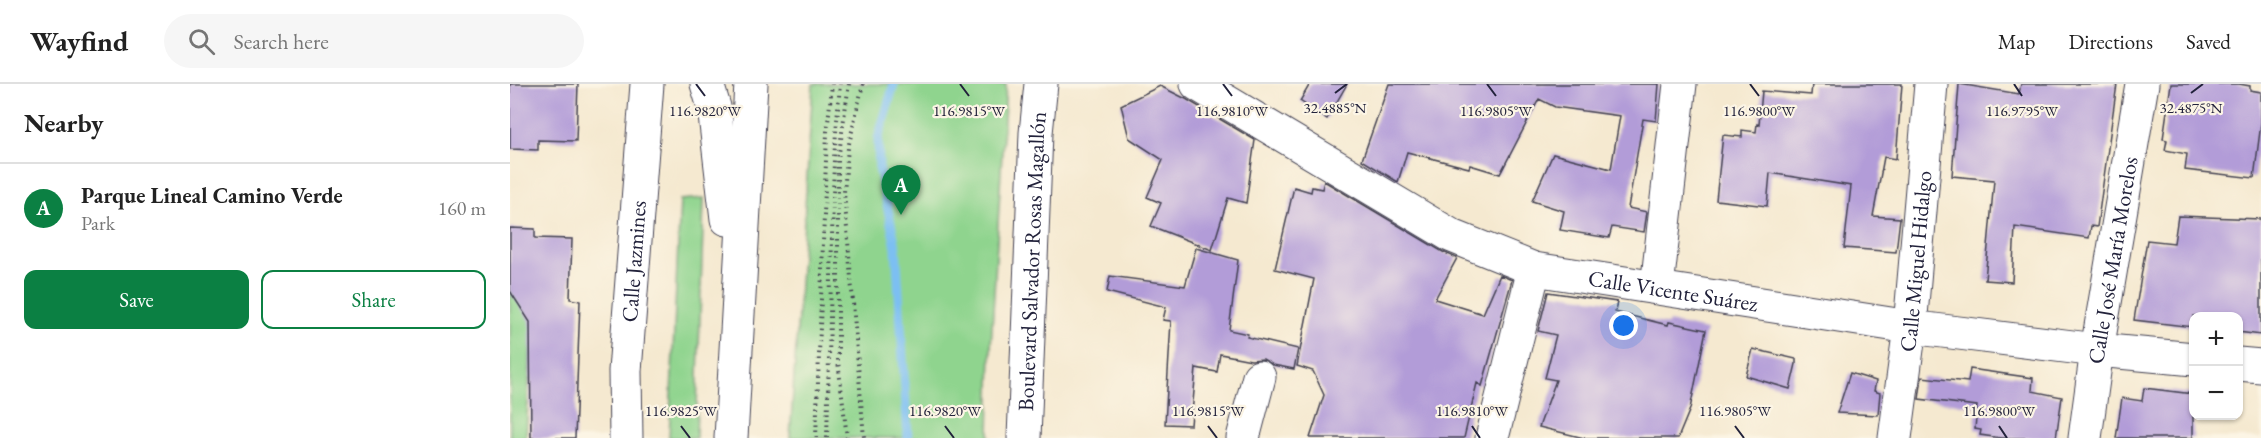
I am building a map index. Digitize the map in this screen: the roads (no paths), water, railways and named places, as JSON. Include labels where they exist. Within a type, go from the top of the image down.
[{"type":"main road","name":"Calle Jazmines","points":[[626,438],[625,371],[647,84]]},
{"type":"main road","points":[[707,84],[714,106],[737,311]]},
{"type":"main road","points":[[731,438],[751,84]]},
{"type":"main road","name":"Boulevard Salvador Rosas Magallón","points":[[1024,438],[1036,133],[1041,84]]},
{"type":"main road","name":"Calle Vicente Suárez","points":[[1197,84],[1452,236],[1534,268],[1910,327],[2189,359]]},
{"type":"main road","points":[[1657,287],[1680,84]]},
{"type":"main road","name":"Calle Miguel Hidalgo","points":[[1895,438],[1910,327],[1930,84]]},
{"type":"main road","name":"Calle José María Morelos","points":[[2085,438],[2097,350],[2142,84]]},
{"type":"main road","points":[[1492,438],[1534,268]]},
{"type":"main road","points":[[2243,364],[2261,366]]},
{"type":"main road","points":[[1243,438],[1259,377]]},
{"type":"waterway","points":[[894,84],[878,139],[879,167],[896,247],[908,438]]},
{"type":"place","name":"Parque Lineal Camino Verde","points":[[901,215]]}]
